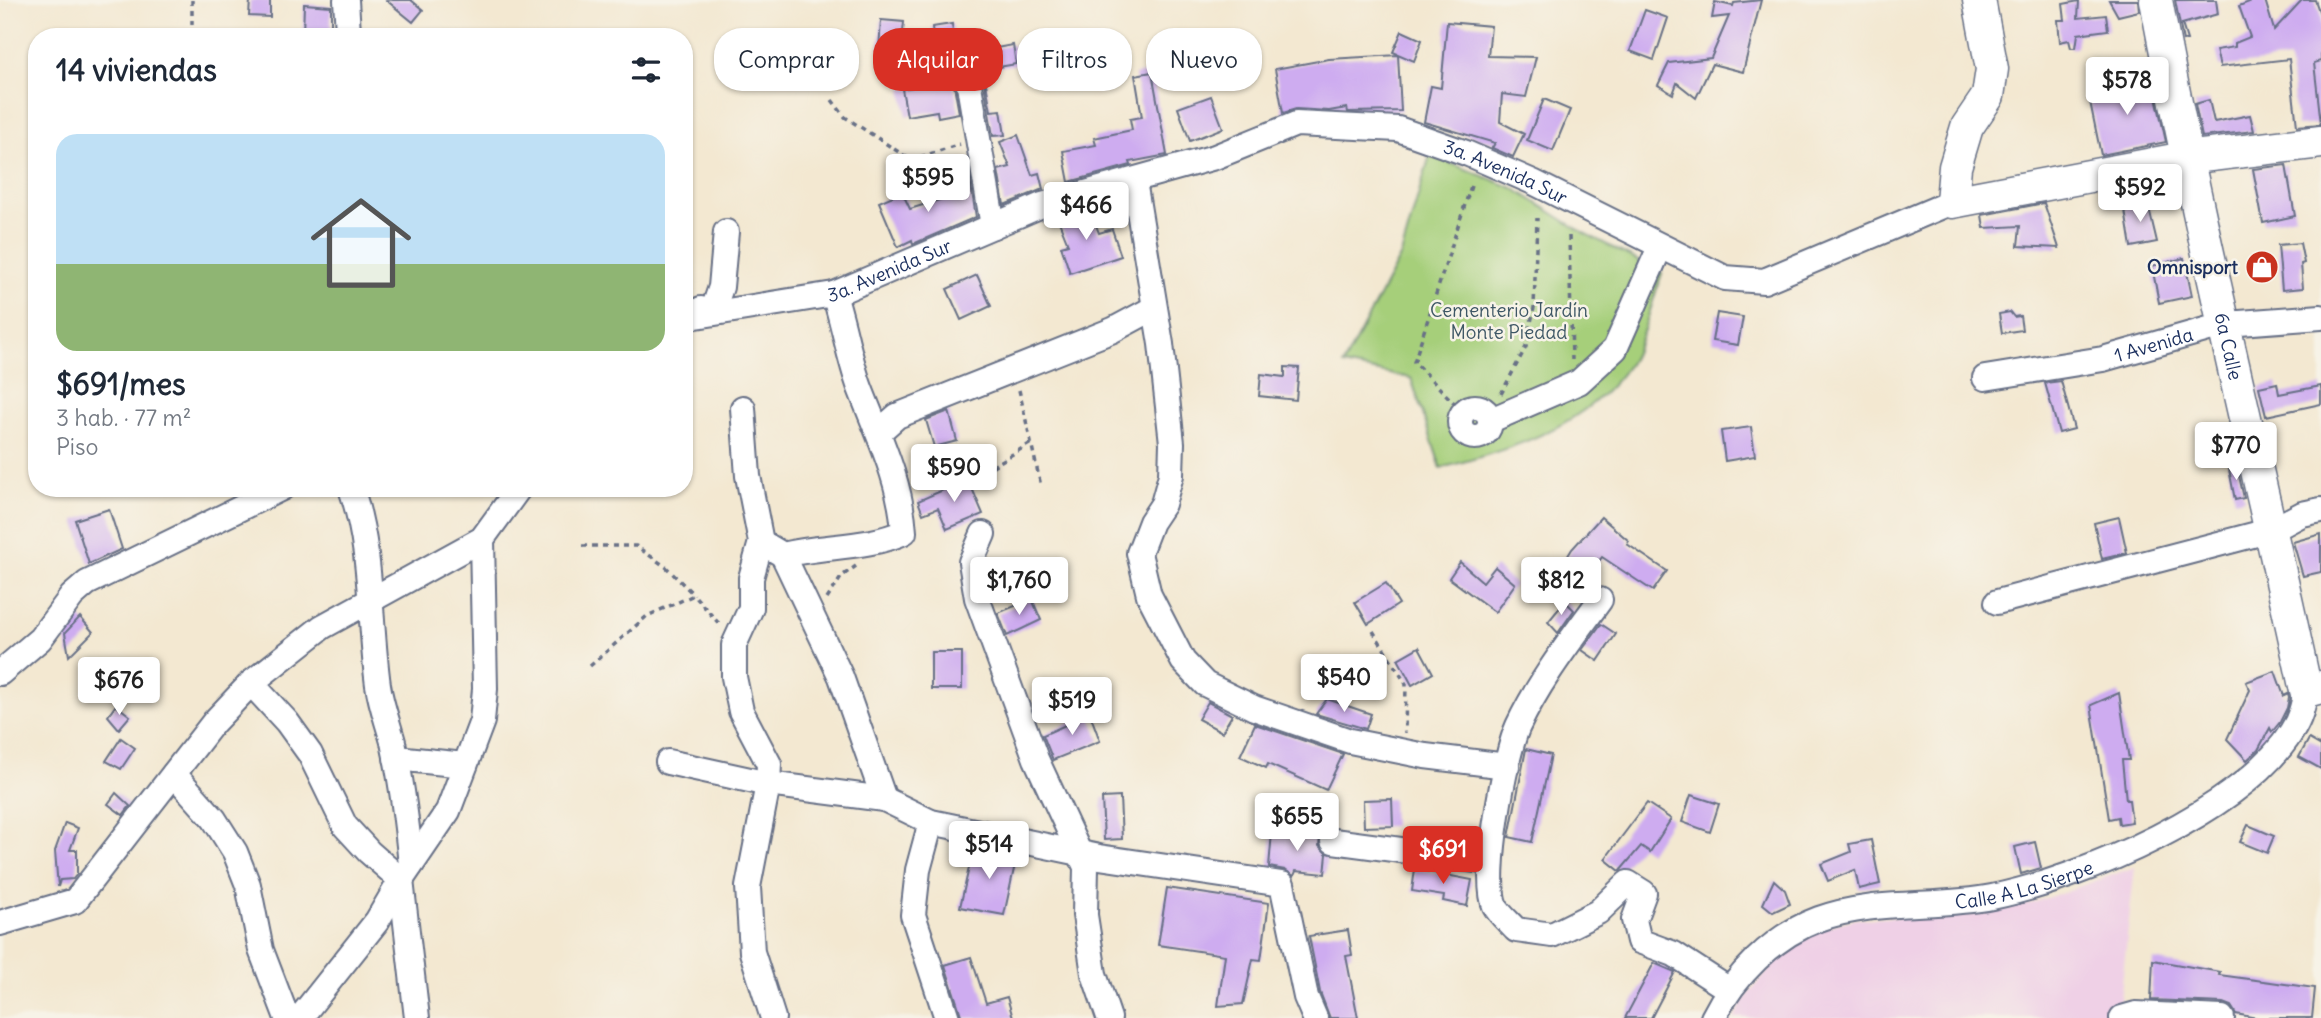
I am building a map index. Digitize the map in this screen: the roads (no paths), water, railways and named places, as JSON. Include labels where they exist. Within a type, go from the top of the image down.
[{"type":"main road","points":[[1952,202],[1955,167],[1967,127],[1989,96],[1992,69],[1979,0]]},
{"type":"main road","name":"6a Calle","points":[[2156,0],[2185,158],[2226,324],[2272,530],[2314,689]]},
{"type":"main road","name":"3a. Avenida Sur","points":[[1952,202],[2185,158],[2321,142]]},
{"type":"street","points":[[346,0],[349,28]]},
{"type":"street","points":[[970,91],[992,226]]},
{"type":"street","name":"3a. Avenida Sur","points":[[693,316],[834,295],[1041,205],[1214,157],[1296,124],[1398,129],[1466,153],[1533,182],[1725,278],[1764,281],[1952,202]]},
{"type":"street","points":[[1134,181],[1169,403],[1171,475],[1163,504],[1151,522],[1139,553],[1149,595],[1163,629],[1183,661],[1205,684],[1254,708],[1350,741],[1507,766]]},
{"type":"street","points":[[693,306],[712,313],[721,287],[726,232]]},
{"type":"street","points":[[1463,412],[1460,421],[1466,435],[1481,437],[1489,430],[1490,417],[1572,386],[1615,349],[1660,247]]},
{"type":"street","points":[[783,555],[813,548],[885,541],[904,532],[903,515],[879,432],[859,386],[834,295]]},
{"type":"street","points":[[879,432],[897,416],[1113,330],[1154,307]]},
{"type":"street","name":"1 Avenida","points":[[1985,378],[2103,359],[2226,324],[2321,317]]},
{"type":"street","points":[[743,408],[748,476],[761,542],[751,578],[751,608],[734,645],[734,677],[741,711],[769,764],[768,784],[748,887],[752,952],[773,1018]]},
{"type":"street","points":[[0,673],[40,639],[72,596],[87,583],[264,497]]},
{"type":"street","points":[[353,497],[363,535],[372,602],[373,647],[379,689],[404,800],[406,872],[417,1018]]},
{"type":"street","points":[[0,923],[75,901],[214,722],[251,683],[322,627],[482,540],[513,497]]},
{"type":"street","points":[[1997,602],[2272,530],[2302,514],[2321,510]]},
{"type":"street","points":[[983,534],[971,562],[977,598],[1036,759],[1086,867],[1085,915],[1094,974],[1109,1018]]},
{"type":"street","points":[[300,1018],[377,921],[406,872],[448,811],[482,721],[485,689],[482,540]]},
{"type":"street","points":[[761,542],[783,555],[841,677],[884,799]]},
{"type":"street","points":[[1600,600],[1564,650],[1517,728],[1507,766],[1492,862],[1494,905],[1516,930],[1552,935],[1598,912],[1628,883],[1644,893],[1634,920],[1639,941],[1674,954],[1728,989]]},
{"type":"street","points":[[251,683],[287,722],[310,754],[345,826],[369,852],[406,872]]},
{"type":"street","name":"Calle A La Sierpe","points":[[1713,1018],[1728,989],[1779,940],[1819,919],[1877,908],[1990,897],[2055,881],[2195,816],[2225,798],[2274,753],[2292,732],[2314,689]]},
{"type":"street","points":[[396,758],[465,765]]},
{"type":"street","points":[[668,762],[768,784],[884,799],[931,822],[1080,852],[1282,884],[1306,997],[1315,1018]]},
{"type":"street","points":[[174,774],[214,819],[234,852],[248,885],[261,950],[287,1018]]},
{"type":"street","points":[[931,822],[918,870],[913,915],[947,1018]]},
{"type":"street","points":[[1333,841],[1492,862]]},
{"type":"street","points":[[2129,1016],[2222,1018]]},
{"type":"place","name":"Omnisport","points":[[2262,267]]},
{"type":"park label","name":"Cementerio Jardín Monte Piedad","points":[[1509,321]]}]
